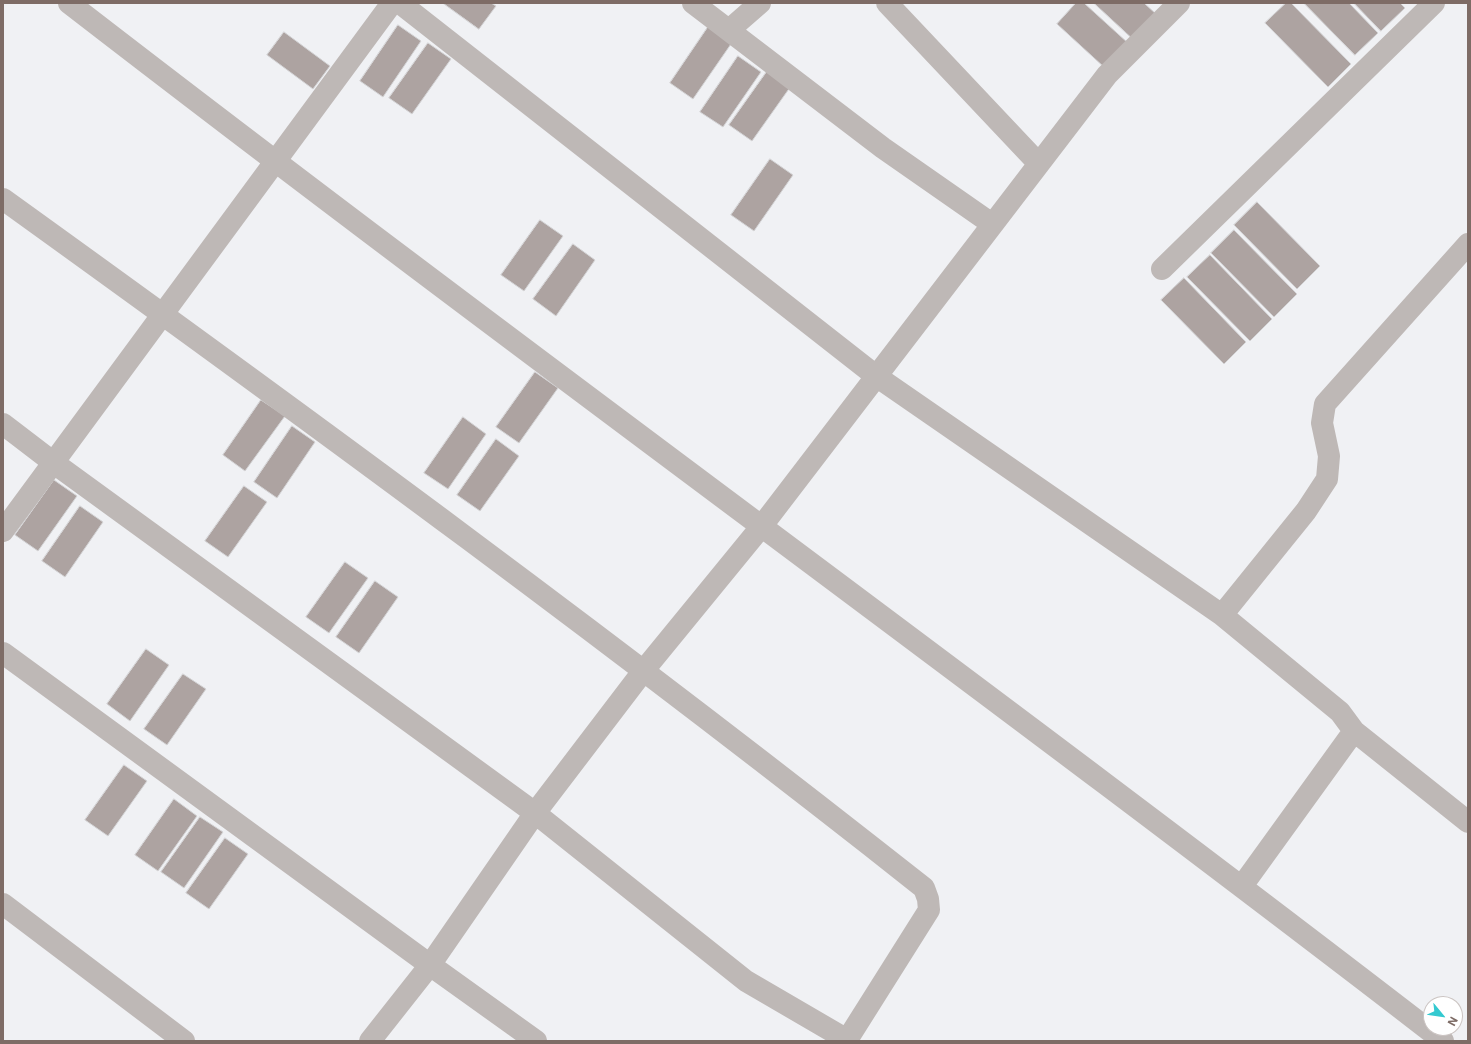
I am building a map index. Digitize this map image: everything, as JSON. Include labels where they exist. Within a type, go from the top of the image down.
[{"type":"street","points":[[69,3],[275,162],[1242,886],[1443,1041]]},
{"type":"street","points":[[3,531],[392,3]]},
{"type":"street","points":[[400,3],[876,376],[1222,615],[1340,712],[1354,731],[1468,822]]},
{"type":"street","points":[[693,3],[883,148],[992,224]]},
{"type":"street","points":[[729,30],[760,3]]},
{"type":"street","points":[[886,3],[1039,164]]},
{"type":"street","points":[[370,1041],[430,966],[535,813],[644,670],[761,527],[1107,76],[1179,3]]},
{"type":"street","points":[[1162,269],[1434,3]]},
{"type":"street","points":[[3,199],[162,314],[644,670],[924,888],[928,899],[929,910],[848,1040],[746,981],[535,813],[54,463],[3,424]]},
{"type":"street","points":[[1222,615],[1306,511],[1327,479],[1329,456],[1322,423],[1325,404],[1468,244]]},
{"type":"street","points":[[3,653],[430,966],[536,1041]]},
{"type":"street","points":[[1242,886],[1354,731]]},
{"type":"street","points":[[3,904],[184,1041]]},
{"type":"building","points":[[443,3],[491,3],[496,6],[479,29]]},
{"type":"building","points":[[1076,3],[1084,3],[1128,43],[1105,68],[1057,24]]},
{"type":"building","points":[[1094,3],[1144,3],[1156,14],[1133,39]]},
{"type":"building","points":[[1286,3],[1291,3],[1351,64],[1328,87],[1265,23]]},
{"type":"building","points":[[1304,3],[1349,3],[1378,33],[1355,55]]},
{"type":"building","points":[[1354,3],[1400,3],[1405,8],[1381,31]]},
{"type":"building","points":[[398,25],[421,41],[383,97],[360,81]]},
{"type":"building","points":[[708,27],[731,44],[693,99],[670,83]]},
{"type":"building","points":[[284,32],[330,66],[313,89],[267,55]]},
{"type":"building","points":[[428,43],[451,59],[412,114],[389,98]]},
{"type":"building","points":[[738,56],[761,72],[723,127],[700,112]]},
{"type":"building","points":[[768,70],[791,86],[752,141],[729,125]]},
{"type":"building","points":[[770,159],[793,175],[754,231],[731,215]]},
{"type":"building","points":[[1257,202],[1320,266],[1297,289],[1234,225]]},
{"type":"building","points":[[540,220],[563,236],[524,291],[501,275]]},
{"type":"building","points":[[1234,230],[1297,294],[1274,317],[1211,253]]},
{"type":"building","points":[[573,244],[595,260],[556,316],[533,299]]},
{"type":"building","points":[[1210,255],[1272,319],[1250,341],[1187,277]]},
{"type":"building","points":[[1184,278],[1246,342],[1224,364],[1161,300]]},
{"type":"building","points":[[535,372],[558,388],[519,443],[496,427]]},
{"type":"building","points":[[261,400],[285,416],[245,471],[223,455]]},
{"type":"building","points":[[463,417],[486,434],[448,489],[424,473]]},
{"type":"building","points":[[292,426],[315,442],[277,498],[254,482]]},
{"type":"building","points":[[496,439],[519,456],[480,511],[457,495]]},
{"type":"building","points":[[54,480],[77,496],[38,551],[15,535]]},
{"type":"building","points":[[244,486],[267,502],[228,557],[205,541]]},
{"type":"building","points":[[80,506],[103,522],[65,577],[42,561]]},
{"type":"building","points":[[345,562],[368,578],[329,633],[306,617]]},
{"type":"building","points":[[375,581],[398,597],[359,653],[336,637]]},
{"type":"building","points":[[146,649],[169,665],[130,721],[107,704]]},
{"type":"building","points":[[183,674],[206,689],[167,745],[144,729]]},
{"type":"building","points":[[124,765],[147,781],[108,836],[85,820]]},
{"type":"building","points":[[174,799],[197,816],[158,871],[135,855]]},
{"type":"building","points":[[200,817],[223,832],[184,888],[161,872]]},
{"type":"building","points":[[225,838],[248,854],[209,909],[186,893]]}]
